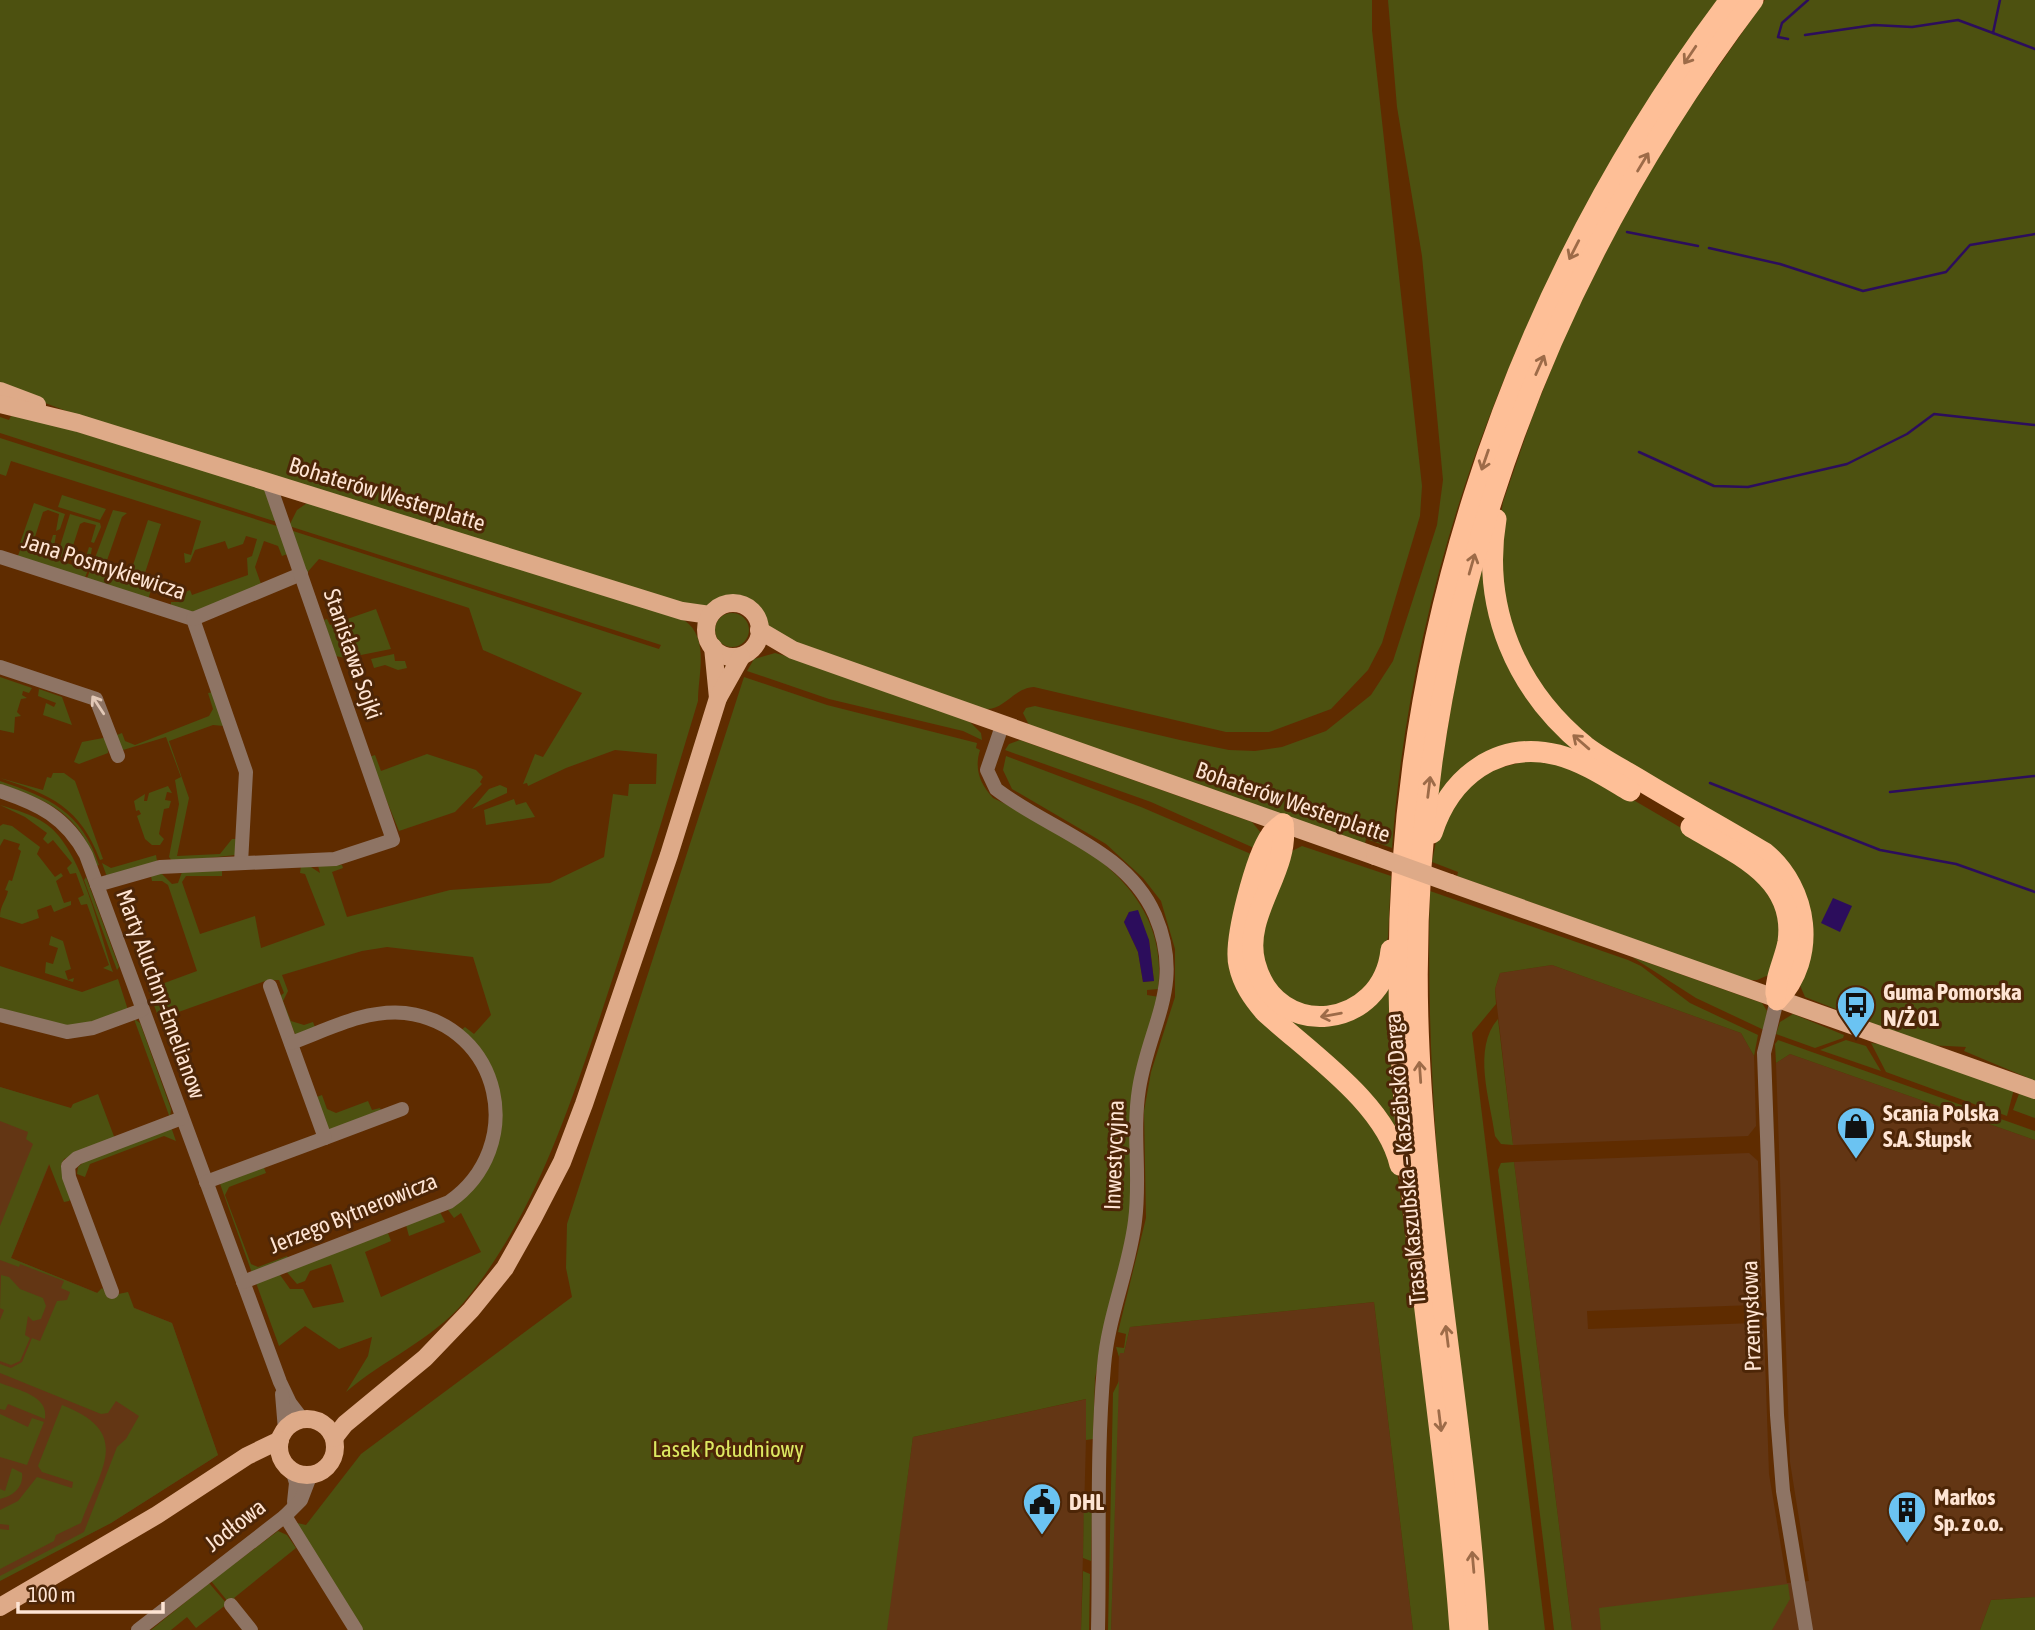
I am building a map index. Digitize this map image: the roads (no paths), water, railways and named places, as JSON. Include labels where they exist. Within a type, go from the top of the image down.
[{"type":"highway","name":"Trasa Kaszubska – Kaszëbskô Darga","points":[[1460,1630],[1448,1489],[1420,1256],[1401,1049],[1401,886],[1412,755],[1461,537],[1498,422],[1557,283],[1589,220],[1660,100],[1730,0]]},
{"type":"highway","name":"Trasa Kaszubska – Kaszëbskô Darga","points":[[1478,1630],[1464,1472],[1424,1140],[1419,1048],[1418,904],[1431,772],[1446,675],[1465,590],[1515,428],[1573,290],[1604,229],[1676,108],[1753,0]]},
{"type":"highway","points":[[1515,428],[1491,555],[1496,608],[1513,657],[1538,698],[1587,748],[1765,853],[1786,873],[1799,898],[1803,936],[1797,968],[1789,988],[1777,1000]]},
{"type":"highway","points":[[1418,904],[1432,833],[1439,812],[1456,785],[1476,767],[1515,752],[1534,751],[1559,755],[1578,762],[1619,785],[1760,868],[1771,878],[1780,893],[1789,928],[1776,990],[1777,1000]]},
{"type":"highway","points":[[1283,824],[1285,840],[1259,910],[1252,947],[1263,985],[1283,1006],[1316,1018],[1339,1015],[1352,1010],[1376,991],[1390,958],[1401,886]]},
{"type":"highway","points":[[1283,824],[1271,835],[1249,895],[1240,924],[1238,964],[1253,999],[1373,1110],[1386,1128],[1397,1153],[1420,1256]]},
{"type":"main road","name":"Bohaterów Westerplatte","points":[[0,391],[78,423]]},
{"type":"main road","name":"Bohaterów Westerplatte","points":[[0,404],[78,423],[708,621]]},
{"type":"main road","points":[[329,1432],[425,1358],[471,1310],[505,1268],[562,1162],[669,855],[718,698],[751,644],[754,613],[740,604],[723,605],[708,621],[718,698]]},
{"type":"main road","name":"Bohaterów Westerplatte","points":[[751,644],[793,650],[2035,1090]]},
{"type":"main road","points":[[712,648],[730,657],[751,644]]},
{"type":"main road","points":[[0,1607],[225,1472],[303,1420],[329,1432],[335,1448],[328,1465],[311,1475],[287,1465],[261,1460],[225,1472]]},
{"type":"main road","points":[[282,1435],[287,1465]]},
{"type":"street","name":"Stanisława Sojki","points":[[269,483],[393,840]]},
{"type":"street","name":"Jana Posmykiewicza","points":[[0,557],[193,619],[301,575]]},
{"type":"street","name":"Jana Posmykiewicza","points":[[193,619],[246,772],[241,863]]},
{"type":"street","points":[[0,667],[74,689],[96,699],[118,756]]},
{"type":"street","name":"Inwestycyjna","points":[[1002,726],[987,770],[996,789],[1108,857],[1129,875],[1156,916],[1166,959],[1165,998],[1143,1068],[1136,1109],[1134,1229],[1110,1329],[1104,1368],[1098,1630]]},
{"type":"street","name":"Marty Aluchny-Emelianow","points":[[0,791],[40,805],[58,816],[80,844],[280,1382],[290,1404],[303,1420]]},
{"type":"street","name":"Marty Aluchny-Emelianow","points":[[97,885],[160,867],[335,859],[393,840]]},
{"type":"street","points":[[270,986],[325,1138]]},
{"type":"street","name":"Przemysłowa","points":[[1777,1000],[1764,1053],[1777,1415],[1783,1491],[1806,1630]]},
{"type":"street","points":[[0,1015],[67,1032],[90,1028],[142,1010]]},
{"type":"street","name":"Jerzego Bytnerowicza","points":[[243,1282],[449,1202],[474,1178],[493,1141],[495,1098],[484,1068],[465,1041],[442,1025],[417,1015],[376,1013],[291,1043]]},
{"type":"street","points":[[206,1182],[402,1109]]},
{"type":"street","name":"Marty Aluchny-Emelianow","points":[[112,1292],[68,1173],[68,1166],[77,1158],[182,1118]]},
{"type":"street","name":"Marty Aluchny-Emelianow","points":[[280,1382],[282,1435]]},
{"type":"street","points":[[287,1465],[296,1483],[289,1512],[356,1630]]},
{"type":"street","points":[[289,1512],[301,1500],[311,1475]]},
{"type":"street","name":"Jodłowa","points":[[138,1630],[289,1512]]},
{"type":"street","points":[[231,1605],[251,1630]]},
{"type":"waterway","points":[[1788,39],[1778,37],[1782,23],[1808,0]]},
{"type":"waterway","points":[[2000,0],[1993,33],[2035,49]]},
{"type":"waterway","points":[[1805,35],[1874,25],[1912,27],[1958,20],[1993,33]]},
{"type":"waterway","points":[[1627,232],[1698,246]]},
{"type":"waterway","points":[[1709,248],[1780,264],[1863,291],[1946,272],[1970,245],[2035,234]]},
{"type":"waterway","points":[[1639,452],[1714,486],[1748,487],[1847,464],[1907,434],[1934,414],[2035,425]]},
{"type":"waterway","points":[[1890,792],[2035,776]]},
{"type":"waterway","points":[[1710,783],[1880,850],[1956,864],[2035,892]]},
{"type":"place","name":"Guma Pomorska N/Ż 01","points":[[1856,1039]]},
{"type":"place","name":"Scania Polska S.A. Słupsk","points":[[1856,1160]]},
{"type":"place","name":"DHL","points":[[1042,1536]]},
{"type":"place","name":"Markos Sp. z o.o.","points":[[1907,1544]]},
{"type":"park label","name":"Lasek Południowy","points":[[728,1449]]}]
